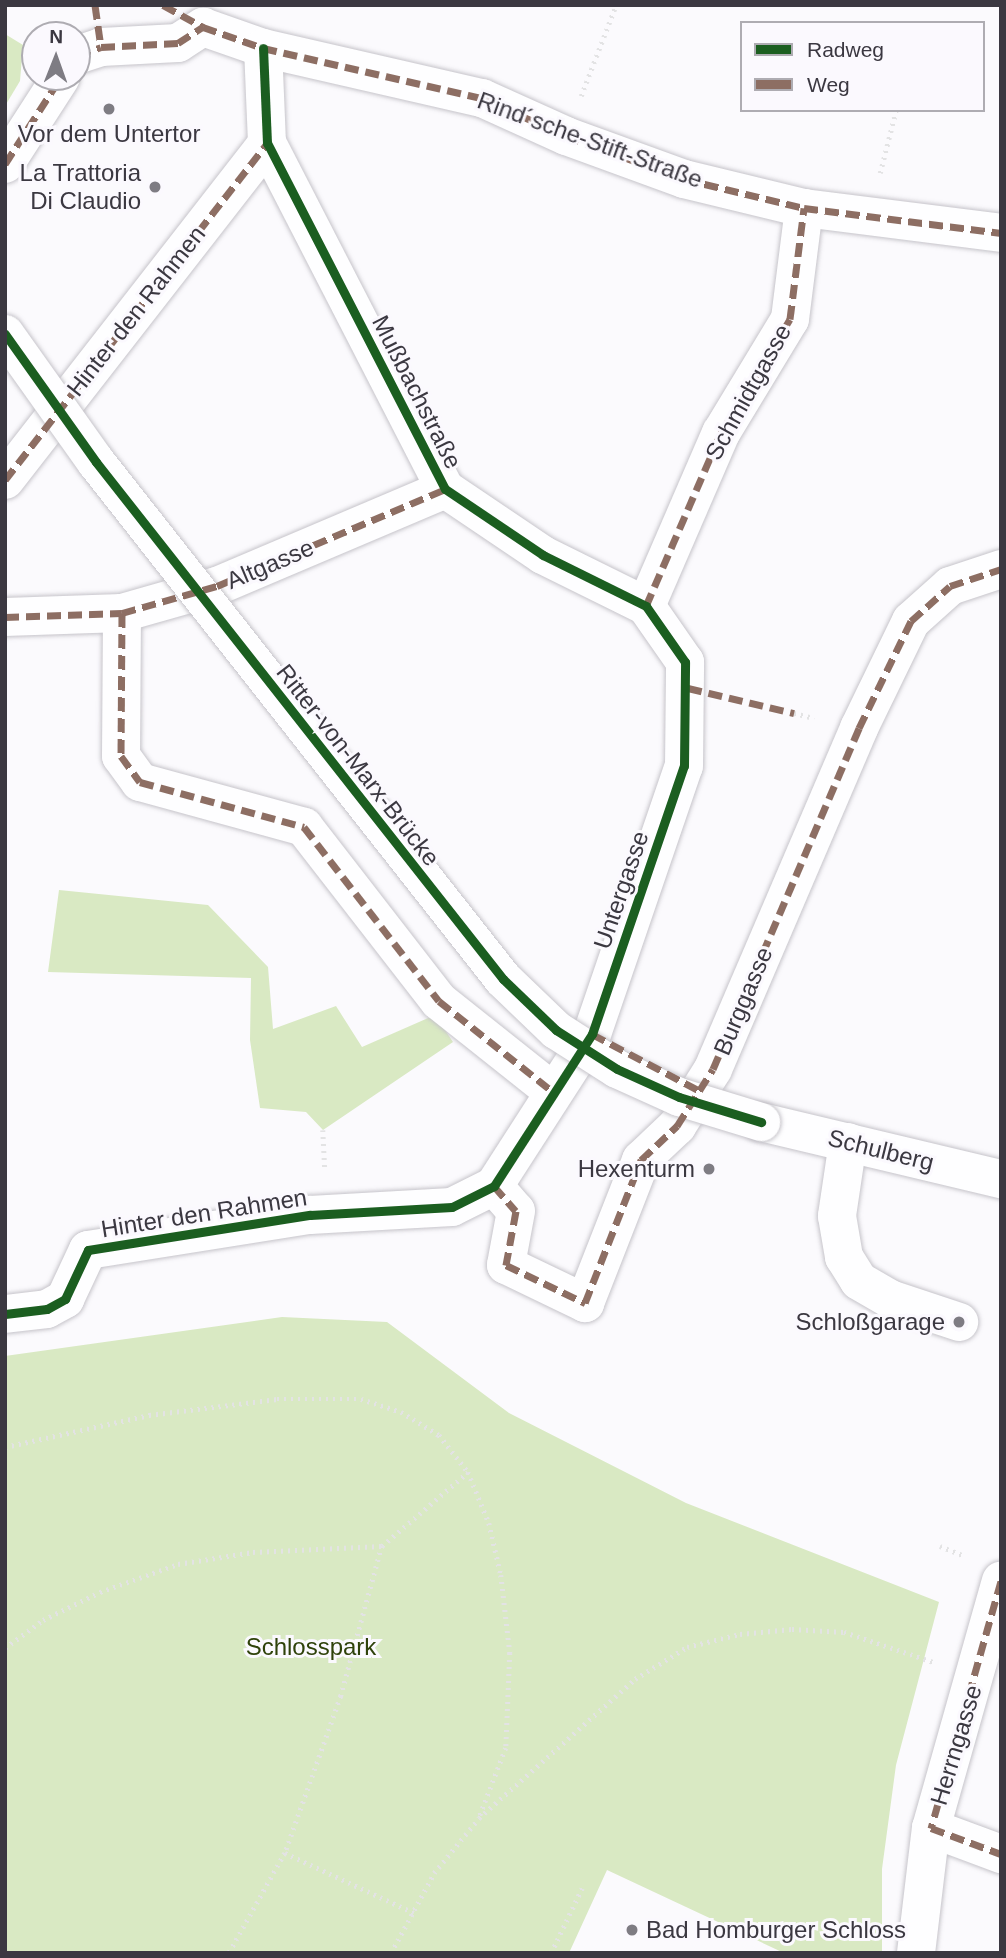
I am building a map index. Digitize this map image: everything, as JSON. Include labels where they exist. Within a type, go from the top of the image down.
[{"type":"street","points":[[91,50],[101,47],[178,43],[209,16],[263,48]]},
{"type":"street","name":"Rind´sche-Stift-Straße","points":[[263,48],[482,98],[566,136],[684,179],[804,208],[1001,233]]},
{"type":"street","name":"Mußbachstraße","points":[[263,48],[267,143],[445,489],[543,555],[646,606],[685,662],[688,688]]},
{"type":"street","points":[[5,164],[52,91]]},
{"type":"street","name":"Hinter den Rahmen","points":[[5,480],[267,143]]},
{"type":"street","name":"Schmidtgasse","points":[[646,606],[685,522],[721,433],[790,319],[804,208]]},
{"type":"street","name":"Ritter-von-Marx-Brücke","points":[[5,334],[96,462],[503,979],[556,1030],[617,1069],[679,1097],[761,1122]]},
{"type":"street","name":"Altgasse","points":[[5,617],[122,613],[217,586],[445,489]]},
{"type":"street","name":"Burggasse","points":[[494,1186],[516,1211],[506,1265],[585,1303],[641,1160],[677,1126],[702,1092],[859,728],[911,621],[950,586],[1001,569]]},
{"type":"street","points":[[122,613],[121,755],[140,782],[304,827],[439,1001],[552,1091],[494,1186]]},
{"type":"street","name":"Untergasse","points":[[552,1091],[592,1034],[684,766],[688,688]]},
{"type":"street","points":[[592,1034],[702,1092]]},
{"type":"street","name":"Schulberg","points":[[761,1122],[1001,1179]]},
{"type":"street","points":[[848,1142],[837,1216],[844,1257],[859,1282],[890,1299],[959,1322]]},
{"type":"street","name":"Hinter den Rahmen","points":[[5,1314],[47,1309],[65,1299],[88,1250],[310,1215],[452,1206],[494,1186]]},
{"type":"street","name":"Herrngasse","points":[[916,1953],[931,1828],[1001,1581]]},
{"type":"street","points":[[931,1828],[1001,1854]]},
{"type":"path","points":[[566,136],[616,5]]},
{"type":"path","points":[[868,218],[895,112]]},
{"type":"path","points":[[5,1447],[57,1433],[214,1406],[277,1399],[361,1399],[401,1412],[439,1435],[468,1472],[498,1562],[510,1653],[506,1748],[479,1818]]},
{"type":"path","points":[[229,1953],[285,1853],[341,1696],[382,1546],[468,1472]]},
{"type":"path","points":[[5,1648],[43,1620],[100,1592],[178,1564],[253,1552],[382,1546]]},
{"type":"path","points":[[391,1953],[434,1873],[479,1818],[635,1679],[687,1647],[740,1634],[792,1629],[844,1632],[976,1676]]},
{"type":"path","points":[[285,1853],[414,1913]]},
{"type":"path","points":[[551,1953],[582,1888]]},
{"type":"green space","points":[[5,34],[21,44],[21,69],[20,81],[5,106]]},
{"type":"green space","points":[[59,890],[208,905],[268,967],[273,1029],[336,1006],[362,1047],[435,1015],[453,1042],[323,1130],[306,1112],[260,1108],[250,1040],[251,978],[48,972]]},
{"type":"green space","name":"Schlosspark","points":[[282,1317],[387,1322],[509,1413],[686,1503],[939,1602],[896,1765],[882,1869],[882,1953],[784,1953],[607,1870],[569,1953],[5,1953],[5,1356]]},
{"type":"marked path","points":[[95,5],[101,47]]},
{"type":"marked path","points":[[163,5],[203,27]]},
{"type":"marked path","points":[[91,50],[101,47],[178,43],[203,27],[263,48],[482,98],[566,136],[684,179],[804,208],[1001,233]]},
{"type":"marked path","points":[[5,164],[52,91]]},
{"type":"marked path","points":[[5,480],[267,143]]},
{"type":"marked path","points":[[646,606],[721,433],[790,319],[804,208]]},
{"type":"marked path","points":[[5,617],[122,613],[217,586],[445,489]]},
{"type":"marked path","points":[[494,1186],[516,1211],[506,1265],[585,1303],[641,1160],[677,1126],[713,1069],[859,728],[911,621],[950,586],[1001,569]]},
{"type":"marked path","points":[[122,613],[121,756],[140,782],[304,827],[439,1001],[552,1091]]},
{"type":"marked path","points":[[688,688],[794,713]]},
{"type":"marked path","points":[[592,1034],[702,1092]]},
{"type":"marked path","points":[[1001,1581],[931,1828],[1001,1854]]},
{"type":"cycle path","points":[[5,1314],[47,1309],[65,1299],[88,1250],[310,1215],[452,1207],[494,1186],[592,1034],[684,766],[685,662],[646,606],[543,555],[445,489],[267,143],[263,48]]},
{"type":"cycle path","points":[[5,334],[96,462],[503,979],[556,1030],[617,1069],[679,1097],[761,1122]]},
{"type":"place","name":"Vor dem Untertor","points":[[109,109]]},
{"type":"place","name":"La Trattoria Di Claudio","points":[[155,187]]},
{"type":"place","name":"Hexenturm","points":[[709,1169]]},
{"type":"place","name":"Schloßgarage","points":[[959,1322]]},
{"type":"place","name":"Bad Homburger Schloss","points":[[632,1930]]}]
